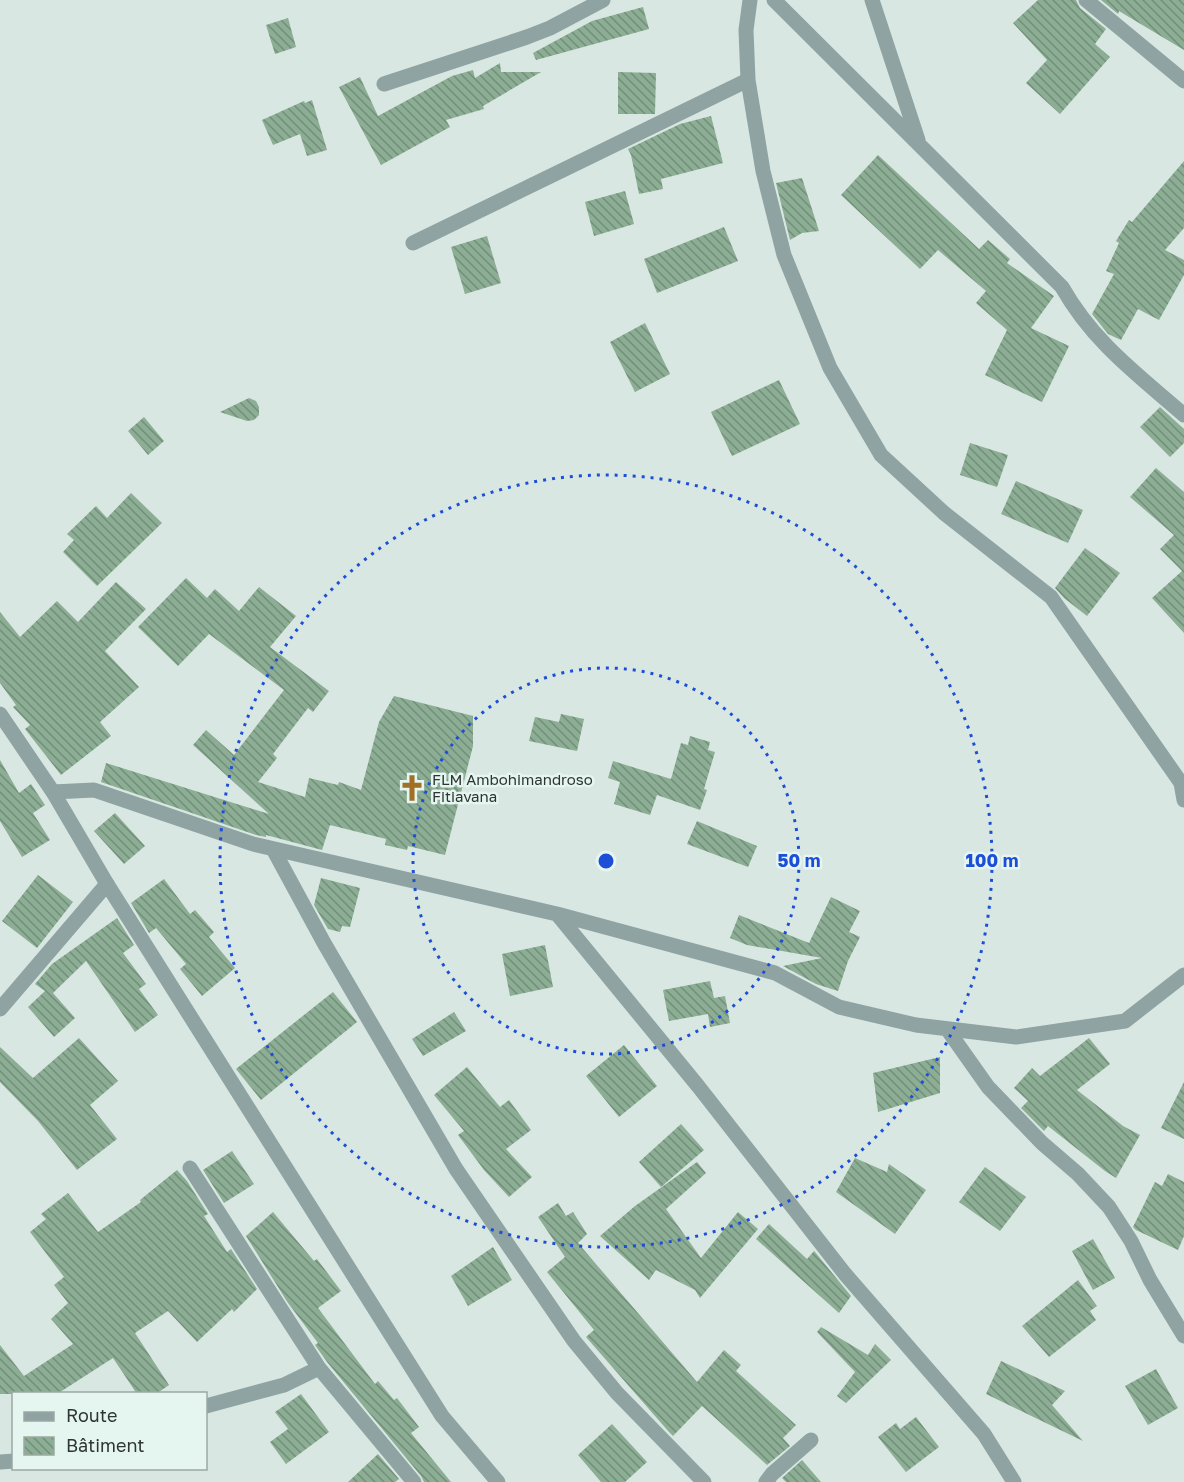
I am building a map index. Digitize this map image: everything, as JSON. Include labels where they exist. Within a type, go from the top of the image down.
[{"type":"street","points":[[384,84],[527,37],[603,0]]},
{"type":"street","points":[[750,0],[746,30],[748,80],[763,171],[784,255],[830,368],[881,455],[944,513],[1051,597],[1182,784],[1184,800]]},
{"type":"street","points":[[774,0],[1062,287],[1077,313],[1113,354],[1184,415]]},
{"type":"street","points":[[872,0],[919,143]]},
{"type":"street","points":[[1086,0],[1184,81]]},
{"type":"street","points":[[413,243],[748,80]]},
{"type":"street","points":[[0,714],[52,792],[107,884],[442,1416],[498,1482]]},
{"type":"street","points":[[52,792],[94,790],[253,844],[557,914],[775,973],[839,1007],[916,1025],[1016,1037],[1125,1021],[1184,975]]},
{"type":"street","points":[[273,849],[324,943],[456,1169],[574,1341],[616,1393],[704,1482]]},
{"type":"street","points":[[0,1009],[107,884]]},
{"type":"street","points":[[557,914],[698,1086],[845,1274],[984,1434],[1014,1482]]},
{"type":"street","points":[[947,1029],[988,1087],[1109,1207],[1131,1241],[1150,1280],[1184,1336]]},
{"type":"street","points":[[190,1168],[319,1368],[414,1482]]},
{"type":"street","points":[[207,1406],[284,1385],[319,1368]]},
{"type":"street","points":[[766,1482],[811,1440]]},
{"type":"building","points":[[1038,0],[1076,0],[1080,8],[1106,29],[1095,44],[1110,57],[1060,114],[1026,83],[1047,60],[1013,23]]},
{"type":"building","points":[[1101,0],[1184,0],[1184,50],[1119,11],[1118,14]]},
{"type":"building","points":[[643,7],[649,29],[536,60],[533,53],[592,21]]},
{"type":"building","points":[[288,18],[296,47],[275,54],[266,25]]},
{"type":"building","points":[[500,63],[501,72],[541,72],[483,106],[484,109],[446,120],[450,127],[381,165],[339,87],[360,77],[378,116],[452,76],[473,70],[475,78]]},
{"type":"building","points":[[618,72],[656,73],[655,114],[618,114]]},
{"type":"building","points":[[312,100],[327,150],[307,156],[300,134],[273,145],[262,120],[304,101],[305,103]]},
{"type":"building","points":[[711,116],[723,163],[661,179],[663,189],[639,194],[628,149],[680,124]]},
{"type":"building","points":[[878,155],[979,249],[988,240],[1010,259],[1007,263],[1054,296],[1031,328],[1069,346],[1042,402],[985,375],[1007,330],[976,303],[986,291],[938,250],[920,269],[841,195]]},
{"type":"building","points":[[1184,161],[1184,228],[1165,250],[1184,260],[1184,275],[1159,320],[1138,309],[1121,340],[1108,334],[1092,314],[1114,274],[1106,271],[1119,243],[1116,241],[1129,220],[1132,222]]},
{"type":"building","points":[[802,178],[819,231],[802,233],[790,240],[776,183]]},
{"type":"building","points":[[625,191],[634,224],[594,236],[585,202]]},
{"type":"building","points":[[724,227],[738,261],[657,293],[644,259]]},
{"type":"building","points":[[487,236],[501,283],[465,294],[451,247]]},
{"type":"building","points":[[645,323],[670,374],[635,392],[610,342]]},
{"type":"building","points":[[779,380],[800,424],[732,456],[711,412]]},
{"type":"building","points":[[249,398],[256,401],[259,407],[259,415],[254,420],[247,421],[220,412]]},
{"type":"building","points":[[1160,407],[1184,429],[1184,443],[1170,457],[1140,427]]},
{"type":"building","points":[[144,417],[164,441],[148,455],[128,431]]},
{"type":"building","points":[[970,443],[1008,455],[997,487],[960,475]]},
{"type":"building","points":[[1156,468],[1184,492],[1184,633],[1152,598],[1182,571],[1160,549],[1174,535],[1130,497]]},
{"type":"building","points":[[1016,481],[1083,510],[1068,543],[1001,514]]},
{"type":"building","points":[[131,493],[162,523],[97,586],[63,552],[74,540],[67,534],[96,506],[107,518]]},
{"type":"building","points":[[1085,548],[1120,573],[1087,616],[1055,588]]},
{"type":"building","points":[[186,578],[207,598],[215,589],[239,611],[259,587],[296,616],[270,647],[329,691],[313,712],[308,708],[273,754],[277,758],[258,782],[305,797],[309,778],[338,785],[339,782],[361,790],[379,722],[394,696],[473,716],[473,746],[445,855],[408,846],[407,850],[385,845],[386,839],[330,825],[322,850],[266,835],[266,837],[256,835],[101,782],[106,763],[269,814],[193,745],[206,730],[234,755],[284,690],[209,634],[178,666],[138,627]]},
{"type":"building","points":[[116,582],[146,609],[105,651],[139,687],[100,722],[111,736],[61,775],[25,729],[30,725],[13,707],[16,705],[0,683],[0,612],[20,637],[57,601],[78,622]]},
{"type":"building","points":[[561,714],[584,719],[577,751],[529,741],[535,717],[559,722]]},
{"type":"building","points":[[690,736],[710,742],[708,750],[715,752],[700,810],[657,795],[650,815],[614,804],[620,782],[608,778],[613,761],[671,779],[681,743],[688,745]]},
{"type":"building","points":[[0,760],[19,793],[31,784],[45,805],[33,813],[50,840],[22,857],[0,821]]},
{"type":"building","points":[[115,813],[145,846],[124,864],[94,831]]},
{"type":"building","points":[[697,821],[757,846],[748,867],[687,844]]},
{"type":"building","points":[[38,875],[73,902],[37,948],[2,921]]},
{"type":"building","points":[[321,878],[360,888],[350,927],[342,926],[340,932],[328,929],[314,905]]},
{"type":"building","points":[[164,879],[190,914],[195,910],[214,932],[209,937],[235,968],[202,996],[180,969],[186,964],[156,928],[149,933],[131,903]]},
{"type":"building","points":[[831,897],[860,911],[849,932],[860,937],[848,961],[838,991],[816,984],[783,966],[822,958],[747,945],[730,938],[739,915],[809,943]]},
{"type":"building","points":[[117,918],[134,945],[123,953],[146,984],[139,989],[158,1015],[135,1032],[86,961],[53,993],[75,1018],[54,1037],[28,1007],[45,991],[35,984],[52,964]]},
{"type":"building","points":[[545,945],[553,987],[510,996],[502,954]]},
{"type":"building","points":[[710,981],[714,998],[725,996],[730,1023],[710,1027],[708,1014],[669,1021],[663,990]]},
{"type":"building","points":[[333,992],[357,1022],[261,1100],[236,1069]]},
{"type":"building","points":[[454,1012],[466,1031],[423,1056],[412,1039]]},
{"type":"building","points":[[79,1038],[118,1081],[90,1105],[117,1139],[77,1170],[38,1121],[0,1082],[0,1047],[33,1078]]},
{"type":"building","points":[[1089,1038],[1110,1064],[1077,1090],[1123,1126],[1140,1135],[1116,1178],[1048,1126],[1044,1131],[1021,1108],[1028,1101],[1014,1088],[1032,1068],[1040,1076]]},
{"type":"building","points":[[624,1045],[657,1086],[619,1117],[586,1076]]},
{"type":"building","points":[[940,1057],[940,1093],[878,1112],[873,1073]]},
{"type":"building","points":[[467,1067],[500,1107],[509,1100],[531,1130],[506,1149],[532,1177],[509,1197],[484,1170],[458,1135],[464,1131],[434,1095]]},
{"type":"building","points":[[1184,1082],[1184,1139],[1161,1128]]},
{"type":"building","points":[[681,1124],[704,1150],[661,1187],[639,1162]]},
{"type":"building","points":[[232,1151],[254,1184],[224,1203],[203,1170]]},
{"type":"building","points":[[855,1158],[887,1172],[889,1164],[926,1190],[895,1234],[836,1192]]},
{"type":"building","points":[[697,1162],[706,1173],[666,1209],[701,1258],[738,1212],[758,1229],[700,1298],[695,1290],[656,1270],[649,1280],[600,1236],[635,1206]]},
{"type":"building","points":[[985,1167],[1026,1197],[1000,1231],[959,1202]]},
{"type":"building","points":[[177,1170],[187,1181],[208,1214],[204,1216],[227,1252],[231,1249],[257,1289],[234,1312],[232,1309],[197,1342],[168,1311],[135,1333],[169,1385],[159,1392],[136,1392],[113,1358],[60,1392],[0,1394],[0,1345],[24,1376],[73,1344],[51,1319],[68,1303],[54,1285],[64,1277],[30,1232],[46,1219],[41,1214],[68,1193],[98,1232],[141,1202],[140,1200]]},
{"type":"building","points":[[1168,1174],[1184,1182],[1184,1236],[1178,1250],[1133,1227],[1155,1182],[1162,1186]]},
{"type":"building","points":[[558,1203],[566,1216],[573,1212],[587,1234],[578,1243],[697,1382],[724,1350],[741,1365],[736,1371],[796,1425],[783,1438],[790,1446],[767,1465],[702,1406],[673,1436],[669,1432],[586,1337],[594,1330],[547,1272],[565,1257],[538,1217]]},
{"type":"building","points":[[273,1212],[314,1261],[317,1259],[341,1291],[318,1308],[375,1384],[378,1381],[394,1400],[397,1398],[419,1427],[411,1433],[451,1482],[424,1482],[315,1345],[318,1343],[288,1303],[246,1236]]},
{"type":"building","points":[[769,1224],[807,1259],[814,1251],[851,1296],[839,1313],[756,1239]]},
{"type":"building","points":[[1093,1239],[1115,1278],[1093,1290],[1072,1251]]},
{"type":"building","points":[[493,1247],[512,1280],[468,1306],[451,1276]]},
{"type":"building","points":[[1078,1280],[1097,1306],[1090,1311],[1096,1320],[1049,1357],[1022,1326]]},
{"type":"building","points":[[821,1327],[868,1355],[875,1344],[891,1360],[846,1403],[837,1396],[855,1372],[817,1332]]},
{"type":"building","points":[[1001,1361],[1065,1391],[1052,1405],[1083,1441],[986,1394]]},
{"type":"building","points":[[1156,1369],[1178,1408],[1148,1425],[1125,1386]]},
{"type":"building","points":[[301,1394],[329,1432],[286,1464],[270,1442],[288,1429],[275,1412]]},
{"type":"building","points":[[916,1417],[939,1447],[906,1472],[878,1437],[896,1423],[900,1429]]},
{"type":"building","points":[[612,1424],[647,1462],[625,1482],[601,1482],[578,1455]]},
{"type":"building","points":[[378,1454],[399,1479],[395,1482],[348,1482]]},
{"type":"building","points":[[802,1460],[821,1482],[786,1482],[782,1478]]},
{"type":"place","name":"FLM Ambohimandroso Fitiavana","points":[[412,788]]}]
